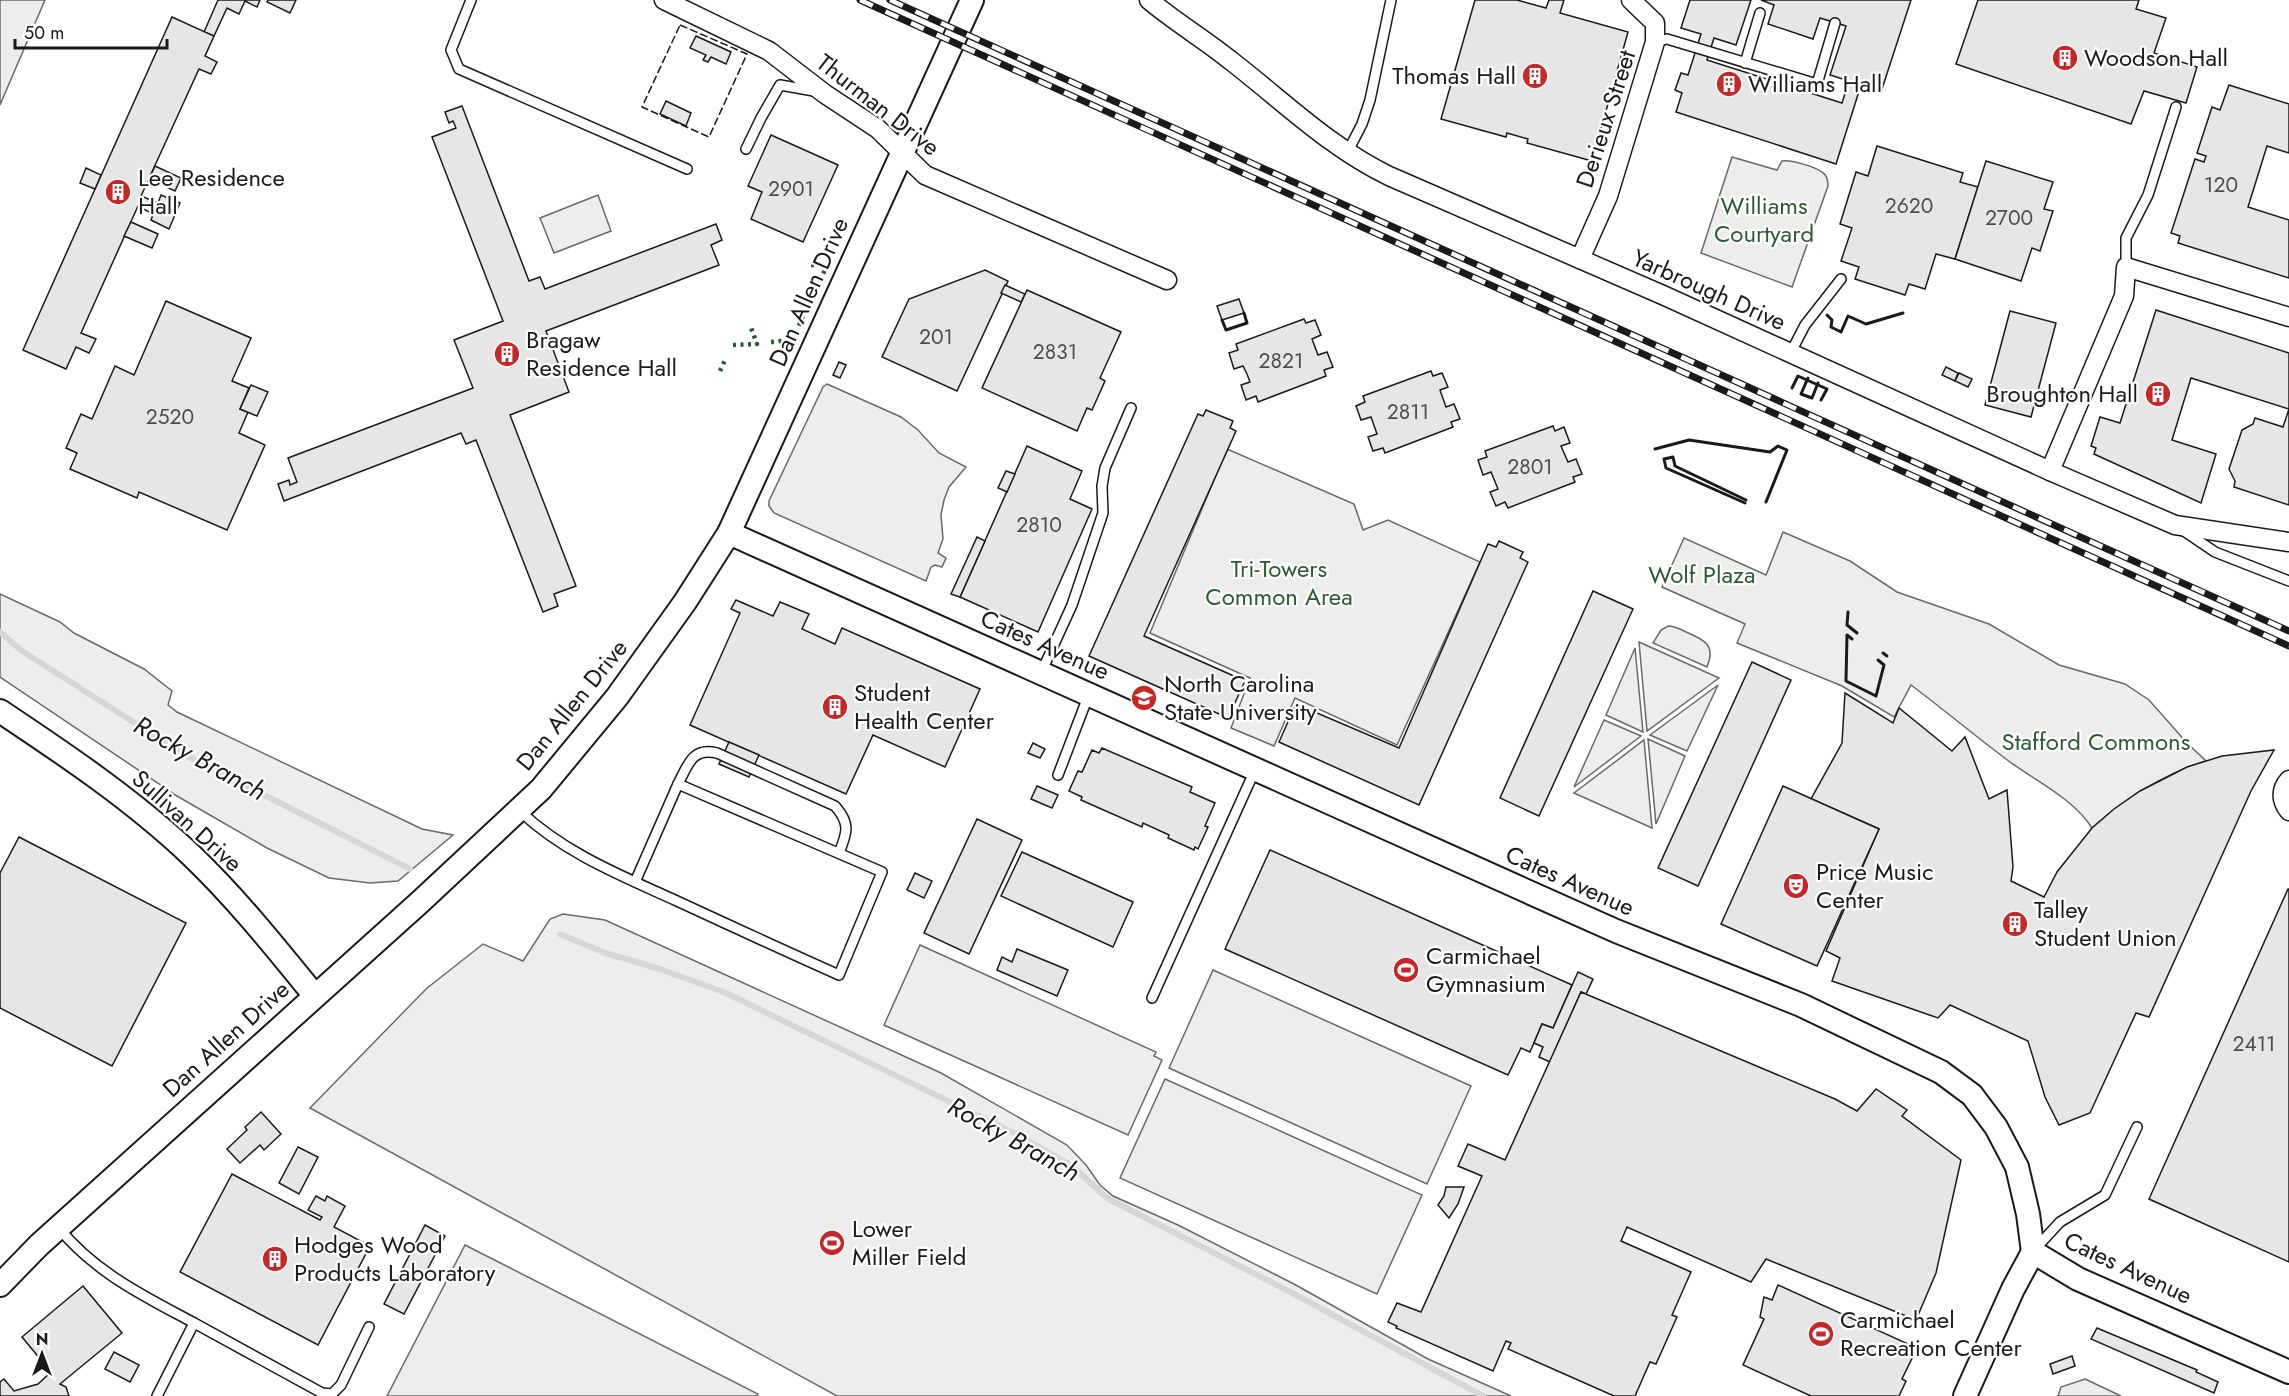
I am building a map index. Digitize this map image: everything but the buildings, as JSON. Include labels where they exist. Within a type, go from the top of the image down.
[{"type":"street","name":"Thurman Drive","points":[[664,0],[769,51],[825,94],[878,129],[925,175],[1167,280]]},
{"type":"street","name":"Dan Allen Drive","points":[[0,1285],[58,1227],[420,902],[541,789],[618,697],[685,602],[729,533],[972,0]]},
{"type":"street","name":"Yarbrough Drive","points":[[1150,0],[1187,31],[1228,58],[1347,153],[1389,176],[2175,525],[2289,542]]},
{"type":"street","name":"Derieux Street","points":[[1580,259],[1608,196],[1655,42],[1655,23],[1631,0]]},
{"type":"street","points":[[2050,471],[2124,296],[2126,267],[2289,317]]},
{"type":"street","name":"Cates Avenue","points":[[729,533],[1616,931],[1801,1005],[1941,1072],[1972,1095],[1996,1127],[2007,1147],[2017,1167],[2028,1214],[2033,1252],[2078,1279],[2289,1372]]},
{"type":"street","name":"Sullivan Drive","points":[[0,711],[109,788],[176,841],[229,894],[315,996]]},
{"type":"street","points":[[2289,780],[2282,793],[2289,811]]},
{"type":"street","points":[[1965,1396],[2013,1289],[2033,1252]]},
{"type":"lane","points":[[471,0],[451,50],[459,69],[687,169]]},
{"type":"lane","points":[[1347,153],[1362,124],[1370,100],[1391,0]]},
{"type":"lane","points":[[1745,63],[1761,13]]},
{"type":"lane","points":[[1655,42],[1667,39],[1817,84],[1835,23]]},
{"type":"lane","points":[[746,149],[760,118],[780,85],[825,94]]},
{"type":"lane","points":[[2126,267],[2126,238],[2148,195],[2176,107]]},
{"type":"lane","points":[[1790,354],[1805,325],[1842,279]]},
{"type":"lane","points":[[1041,673],[1072,605],[1103,513],[1102,486],[1105,468],[1131,408]]},
{"type":"lane","points":[[2175,525],[2216,552],[2289,581]]},
{"type":"lane","points":[[1058,775],[1089,694]]},
{"type":"lane","points":[[635,882],[689,763],[697,754],[706,751],[717,753],[835,806],[843,815],[846,823],[839,853]]},
{"type":"lane","points":[[1152,998],[1255,769]]},
{"type":"lane","points":[[518,809],[534,824],[566,847],[635,882],[838,975],[882,872],[678,784]]},
{"type":"lane","points":[[2033,1252],[2060,1222],[2105,1195],[2137,1127]]},
{"type":"lane","points":[[58,1227],[69,1241],[96,1266],[137,1293],[322,1393],[332,1394],[341,1385],[369,1327]]},
{"type":"lane","points":[[157,1396],[194,1323]]},
{"type":"green space","points":[[0,0],[45,0],[0,105]]},
{"type":"green space","name":"Williams Courtyard","points":[[1732,157],[1777,170],[1782,161],[1797,162],[1818,170],[1826,176],[1828,186],[1792,287],[1701,253]]},
{"type":"green space","points":[[598,195],[611,231],[554,253],[540,218]]},
{"type":"green space","points":[[827,384],[901,417],[918,430],[939,453],[966,467],[949,487],[944,500],[941,515],[943,539],[938,553],[946,558],[942,567],[935,565],[931,567],[926,581],[774,513],[769,506],[769,501],[823,387]]},
{"type":"green space","name":"Tri-Towers Common Area","points":[[1227,449],[1354,504],[1363,530],[1388,520],[1480,562],[1397,745],[1295,698],[1274,746],[1231,728],[1250,678],[1150,633]]},
{"type":"green space","name":"Stafford Commons","points":[[1783,532],[1850,561],[1897,592],[1989,624],[2059,665],[2125,684],[2149,700],[2206,761],[2190,766],[2146,788],[2092,828],[2084,817],[2064,799],[2006,759],[1911,685],[1894,717],[1842,686],[1737,643],[1745,624],[1662,587],[1684,538],[1766,575]]},
{"type":"green space","points":[[0,594],[60,622],[74,633],[144,669],[172,691],[168,705],[177,712],[422,829],[453,835],[398,881],[370,883],[329,878],[267,848],[177,796],[0,677]]},
{"type":"green space","points":[[1668,626],[1693,635],[1707,644],[1710,653],[1707,667],[1653,643],[1661,630]]},
{"type":"green space","points":[[1639,642],[1719,678],[1647,731]]},
{"type":"green space","points":[[1635,648],[1643,732],[1606,715]]},
{"type":"green space","points":[[1718,685],[1687,751],[1650,735]]},
{"type":"green space","points":[[1604,720],[1641,736],[1574,787]]},
{"type":"green space","points":[[1648,739],[1685,756],[1656,824]]},
{"type":"green space","points":[[1644,740],[1652,828],[1574,793]]},
{"type":"green space","name":"Lower Miller Field","points":[[563,914],[605,920],[941,1073],[1067,1145],[1086,1165],[1100,1185],[1113,1196],[1178,1225],[1294,1284],[1428,1359],[1511,1396],[837,1396],[310,1108],[426,989],[483,944],[523,961],[550,919]]},
{"type":"green space","points":[[920,945],[1156,1052],[1154,1056],[1162,1060],[1128,1135],[884,1025]]},
{"type":"green space","points":[[1213,970],[1471,1086],[1427,1184],[1169,1068]]},
{"type":"green space","points":[[1165,1079],[1422,1195],[1377,1294],[1120,1178]]},
{"type":"green space","points":[[465,1245],[758,1394],[757,1396],[387,1396]]},
{"type":"green space","points":[[2085,1379],[2121,1396],[2058,1396],[2061,1387]]},
{"type":"waterway","name":"Rocky Branch","points":[[0,632],[22,651],[185,755],[410,869]]},
{"type":"waterway","name":"Rocky Branch","points":[[560,934],[605,953],[660,969],[726,993],[1020,1136],[1071,1165],[1107,1198],[1294,1294],[1483,1396]]},
{"type":"railway","points":[[860,0],[2289,646]]},
{"type":"railway","points":[[890,0],[2289,631]]},
{"type":"hedge","points":[[811,265],[827,265],[814,295]]},
{"type":"hedge","points":[[771,342],[793,340],[807,306]]},
{"type":"hedge","points":[[733,345],[757,344],[750,325]]},
{"type":"hedge","points":[[720,371],[725,360]]},
{"type":"fence","points":[[680,25],[747,54],[709,137],[642,107],[680,25]]},
{"type":"wall","points":[[1222,320],[1226,330],[1247,323],[1244,313]]},
{"type":"wall","points":[[1827,315],[1832,320],[1831,327],[1841,332],[1848,316],[1866,324],[1903,313]]},
{"type":"wall","points":[[1792,388],[1798,376],[1827,389],[1821,400]]},
{"type":"wall","points":[[1808,378],[1801,394],[1812,398],[1818,383]]},
{"type":"wall","points":[[1655,449],[1689,440],[1770,452],[1778,446],[1787,450],[1766,502]]},
{"type":"wall","points":[[1745,503],[1666,468],[1664,459],[1673,457],[1675,466],[1746,500]]},
{"type":"wall","points":[[1848,612],[1847,625],[1857,633]]},
{"type":"wall","points":[[1852,639],[1847,635],[1846,681],[1876,696],[1884,665],[1878,660]]},
{"type":"wall","points":[[1883,653],[1887,656]]},
{"type":"place","name":"Woodson Hall","points":[[2065,58]]},
{"type":"place","name":"Thomas Hall","points":[[1535,76]]},
{"type":"place","name":"Williams Hall","points":[[1729,84]]},
{"type":"place","name":"Lee Residence Hall","points":[[118,192]]},
{"type":"place","name":"Bragaw Residence Hall","points":[[507,354]]},
{"type":"place","name":"Broughton Hall","points":[[2158,394]]},
{"type":"place","name":"North Carolina State University","points":[[1144,698]]},
{"type":"place","name":"Student Health Center","points":[[835,707]]},
{"type":"place","name":"Price Music Center","points":[[1796,886]]},
{"type":"place","name":"Talley Student Union","points":[[2015,924]]},
{"type":"place","name":"Carmichael Gymnasium","points":[[1406,970]]},
{"type":"place","name":"Lower Miller Field","points":[[832,1243]]},
{"type":"place","name":"Hodges Wood Products Laboratory","points":[[275,1259]]},
{"type":"place","name":"Carmichael Recreation Center","points":[[1821,1334]]},
{"type":"park label","name":"Wolf Plaza","points":[[1702,575]]}]
